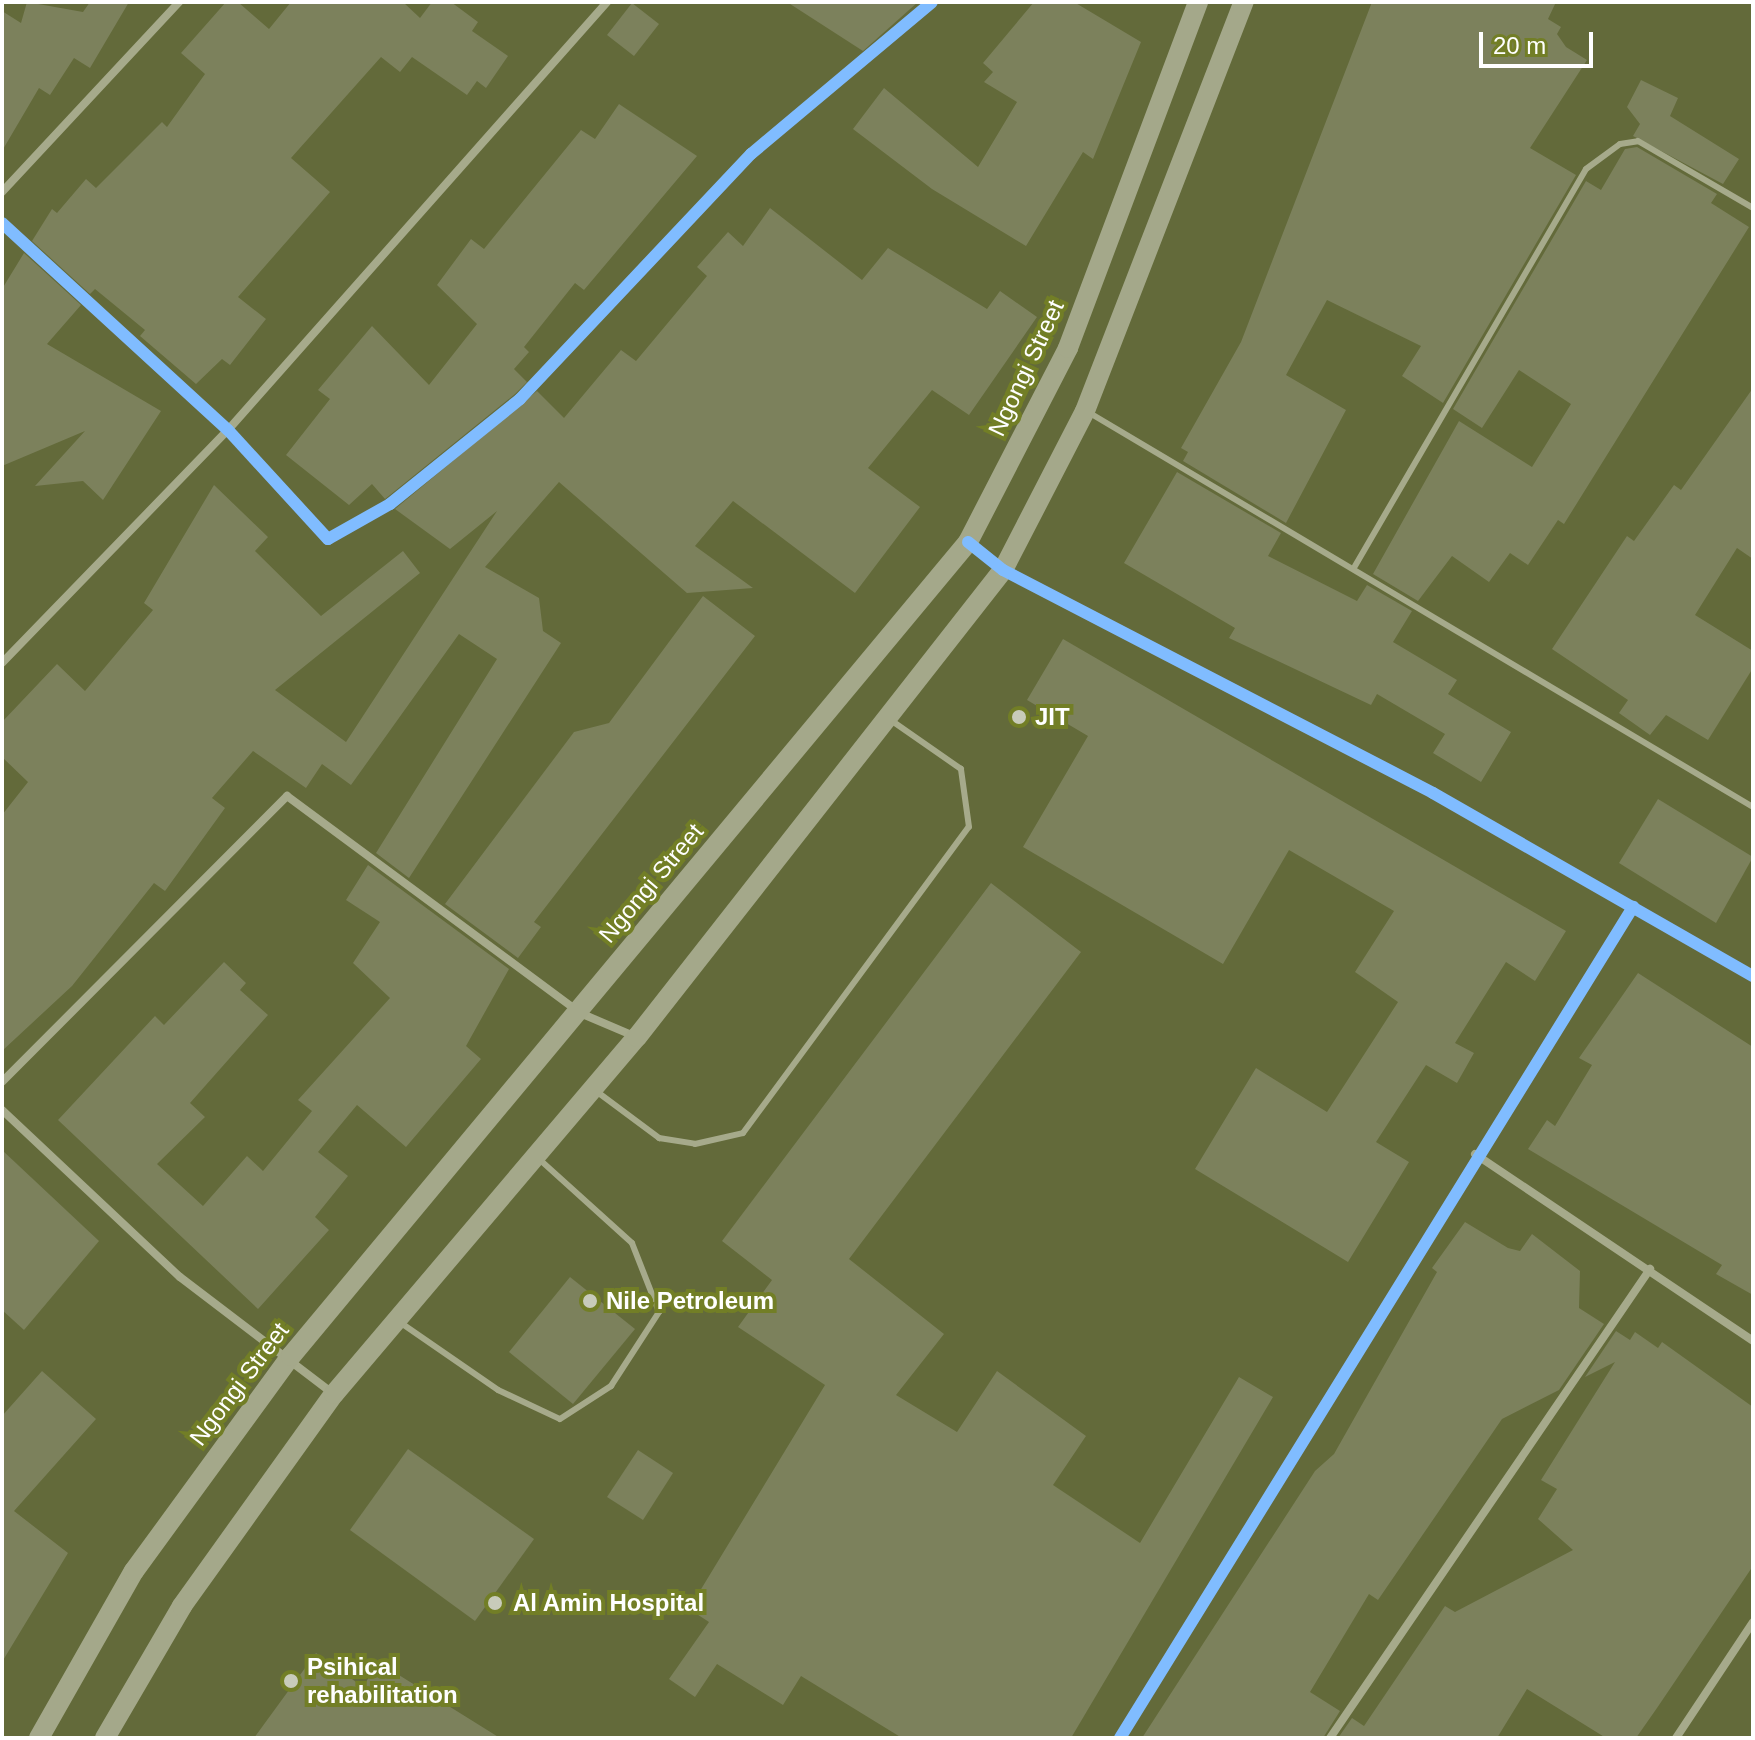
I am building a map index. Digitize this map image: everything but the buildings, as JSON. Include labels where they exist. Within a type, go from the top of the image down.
[{"type":"main road","name":"Ngongi Street","points":[[39,1738],[134,1571],[291,1356],[580,1013],[968,542],[1068,348],[1198,2]]},
{"type":"main road","points":[[105,1738],[182,1606],[334,1394],[399,1321],[591,1087],[637,1037],[1003,570],[1085,411],[1244,2]]},
{"type":"street","points":[[2,192],[179,2]]},
{"type":"street","points":[[2,663],[228,430],[607,2]]},
{"type":"street","points":[[2,223],[228,430],[328,539],[390,504],[520,399],[751,154],[932,2]]},
{"type":"street","points":[[968,542],[1003,570],[1433,793],[1753,976]]},
{"type":"street","points":[[2,1082],[287,796],[580,1013],[637,1037]]},
{"type":"street","points":[[1120,1738],[1475,1154],[1633,907]]},
{"type":"street","points":[[2,1110],[180,1277],[291,1356],[334,1394]]},
{"type":"street","points":[[1475,1154],[1753,1341]]},
{"type":"street","points":[[1330,1738],[1650,1269]]},
{"type":"street","points":[[1676,1738],[1753,1622]]},
{"type":"lane","points":[[1355,566],[1510,288],[1586,169],[1620,144],[1638,141],[1753,208]]},
{"type":"lane","points":[[1085,411],[1355,566],[1753,807]]},
{"type":"lane","points":[[591,1087],[659,1138],[695,1144],[743,1133],[969,827],[961,769],[889,719]]},
{"type":"lane","points":[[399,1321],[498,1390],[560,1419],[611,1386],[659,1312],[632,1243],[535,1156]]},
{"type":"cycle path","points":[[2,223],[228,430],[328,539],[390,504],[520,399],[751,154],[932,2]]},
{"type":"cycle path","points":[[968,542],[1003,570],[1433,793],[1753,976]]},
{"type":"cycle path","points":[[1120,1738],[1633,907]]},
{"type":"place","name":"JIT","points":[[1019,717]]},
{"type":"place","name":"Nile Petroleum","points":[[590,1301]]},
{"type":"place","name":"Al Amin Hospital","points":[[495,1603]]},
{"type":"place","name":"Psihical rehabilitation","points":[[291,1681]]}]
